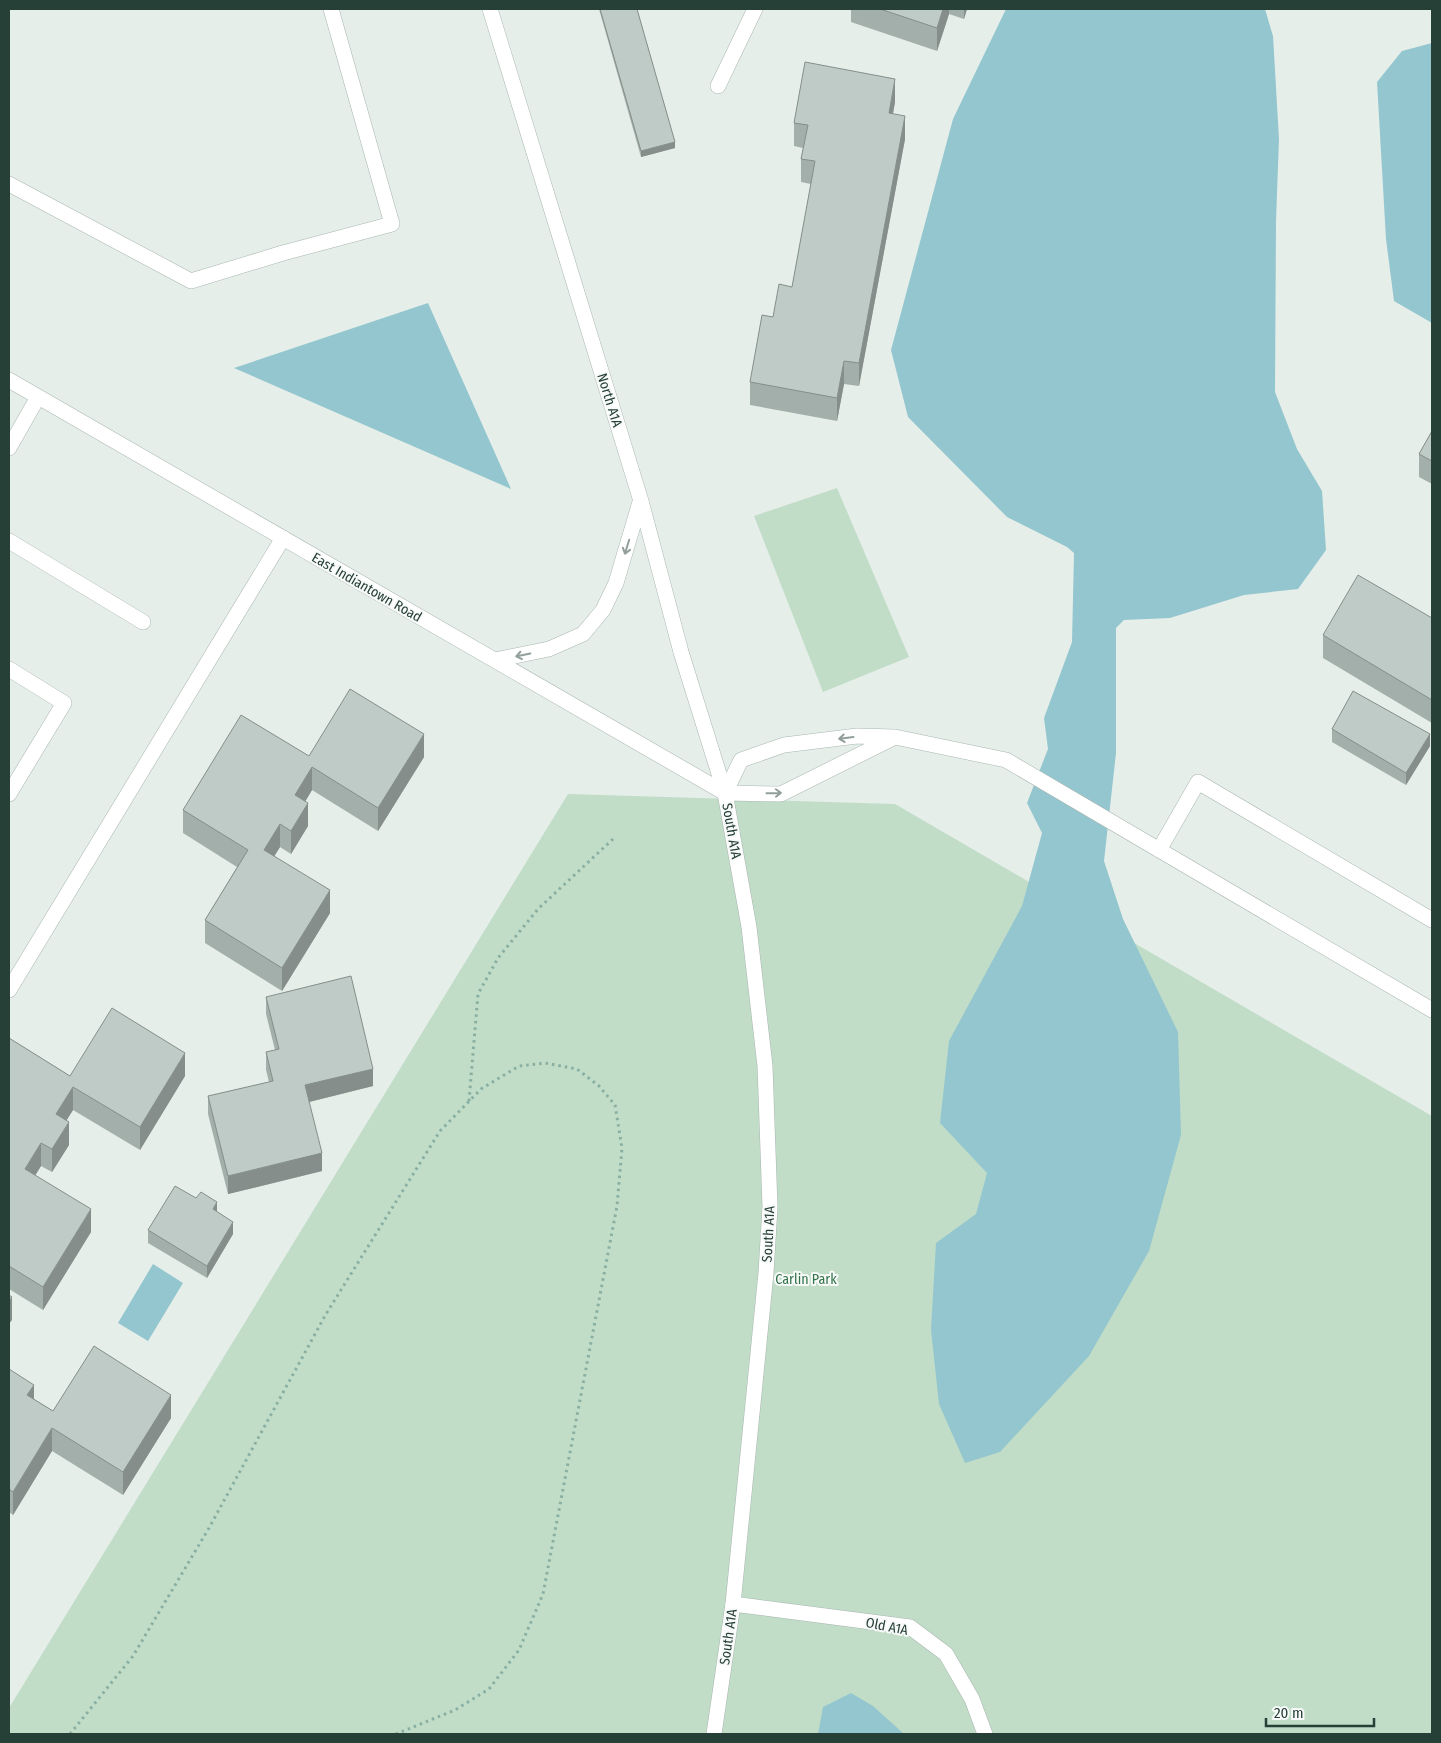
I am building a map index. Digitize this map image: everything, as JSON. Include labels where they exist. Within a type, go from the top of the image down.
[{"type":"street","points":[[9,184],[191,281],[283,253],[392,224],[331,9]]},
{"type":"street","name":"North A1A","points":[[490,9],[641,500],[681,652],[725,794]]},
{"type":"street","points":[[718,86],[755,9]]},
{"type":"street","name":"East Indiantown Road","points":[[9,380],[725,794]]},
{"type":"street","points":[[9,448],[38,397]]},
{"type":"street","points":[[495,660],[549,649],[583,634],[603,610],[616,583],[641,500]]},
{"type":"street","points":[[9,990],[283,538]]},
{"type":"street","points":[[9,541],[143,622]]},
{"type":"street","points":[[9,669],[64,703],[9,794]]},
{"type":"street","points":[[895,737],[782,794],[725,794],[741,760],[784,745],[857,736],[895,737],[1006,760],[1432,1010]]},
{"type":"street","points":[[1160,850],[1198,782],[1432,920]]},
{"type":"street","name":"South A1A","points":[[714,1734],[733,1604],[766,1273],[770,1207],[764,1057],[749,927],[725,794]]},
{"type":"street","name":"Old A1A","points":[[733,1604],[910,1627],[946,1654],[972,1699],[985,1734]]},
{"type":"path","points":[[468,1101],[478,994],[498,958],[538,909],[612,839]]},
{"type":"path","points":[[70,1734],[133,1656],[209,1528],[326,1314],[440,1131],[481,1088],[519,1066],[546,1063],[577,1069],[599,1086],[614,1105],[622,1148],[616,1206],[543,1594],[519,1650],[489,1689],[455,1710],[396,1734]]},
{"type":"green space","points":[[837,488],[909,657],[823,692],[754,516]]},
{"type":"green space","name":"Carlin Park","points":[[568,794],[895,804],[1432,1116],[1432,1734],[9,1734],[9,1708]]},
{"type":"water","points":[[1006,9],[1265,9],[1273,36],[1279,139],[1276,221],[1275,392],[1297,449],[1322,491],[1326,550],[1298,589],[1244,595],[1170,618],[1124,620],[1116,628],[1116,753],[1104,861],[1123,919],[1178,1032],[1181,1135],[1149,1251],[1089,1356],[1000,1452],[965,1463],[939,1404],[931,1330],[936,1243],[976,1214],[987,1173],[940,1123],[949,1041],[1022,906],[1042,833],[1027,803],[1048,749],[1044,718],[1072,642],[1074,553],[1067,547],[1007,517],[908,417],[891,350],[953,119]]},
{"type":"water","points":[[1432,43],[1432,323],[1394,301],[1386,239],[1377,82],[1402,51]]},
{"type":"water","points":[[428,303],[511,489],[234,368]]},
{"type":"water","points":[[153,1264],[183,1283],[148,1341],[118,1323]]},
{"type":"water","points":[[851,1693],[873,1706],[904,1734],[818,1734],[823,1707]]},
{"type":"building","points":[[600,9],[637,9],[675,142],[641,151]]},
{"type":"building","points":[[880,9],[943,9],[937,28]]},
{"type":"building","points":[[805,62],[895,79],[889,113],[905,116],[859,363],[844,361],[837,398],[750,382],[762,315],[773,317],[779,284],[792,287],[815,161],[801,159],[808,125],[794,123]]},
{"type":"building","points":[[1432,431],[1432,461],[1419,454]]},
{"type":"building","points":[[1358,575],[1432,618],[1432,700],[1323,635]]},
{"type":"building","points":[[350,689],[424,734],[378,808],[312,767],[295,795],[308,803],[291,831],[280,824],[264,850],[330,890],[282,968],[205,920],[248,850],[183,810],[241,715],[309,756]]},
{"type":"building","points":[[1353,691],[1430,734],[1406,773],[1332,729]]},
{"type":"building","points":[[351,976],[373,1069],[305,1085],[322,1153],[228,1176],[208,1096],[273,1081],[266,1052],[279,1049],[266,997]]},
{"type":"building","points":[[112,1008],[185,1053],[140,1127],[73,1087],[56,1114],[69,1122],[52,1149],[41,1143],[25,1169],[91,1209],[43,1287],[9,1266],[9,1038],[70,1076]]},
{"type":"building","points":[[175,1186],[196,1198],[201,1192],[217,1202],[213,1209],[233,1222],[207,1266],[148,1230]]},
{"type":"building","points":[[94,1346],[171,1395],[123,1472],[52,1428],[13,1492],[9,1489],[9,1369],[34,1385],[27,1395],[53,1411]]}]
